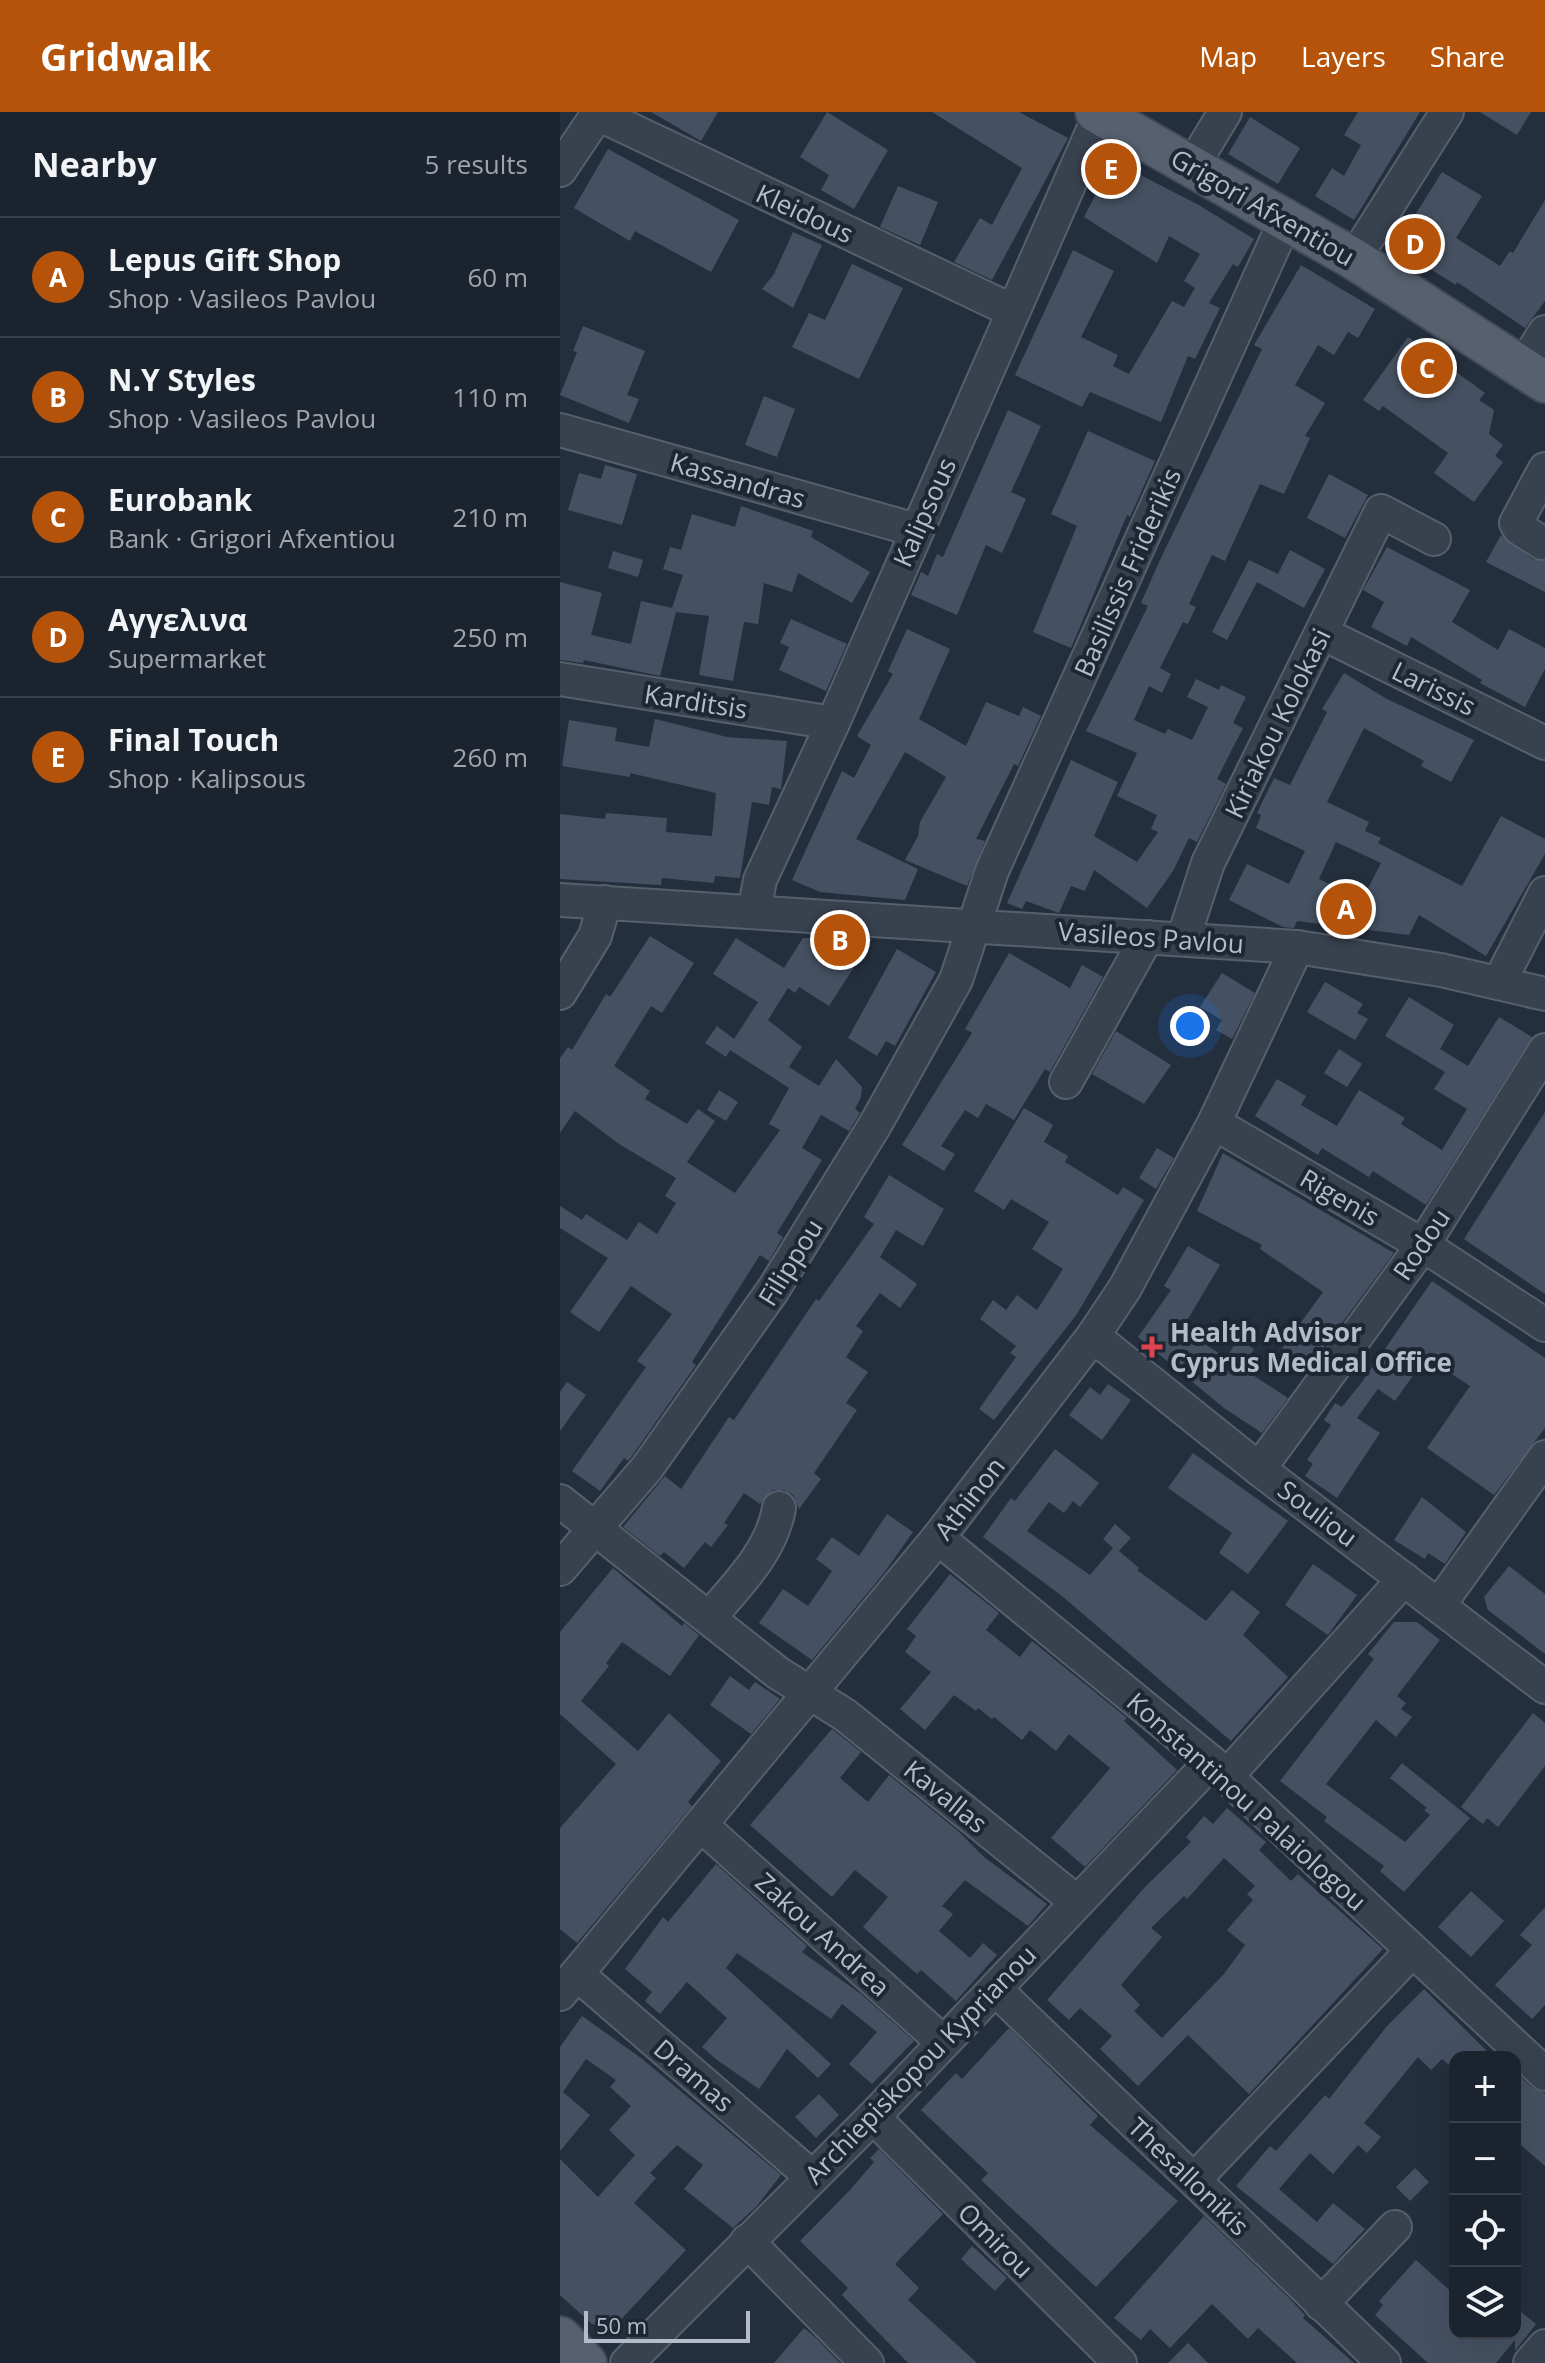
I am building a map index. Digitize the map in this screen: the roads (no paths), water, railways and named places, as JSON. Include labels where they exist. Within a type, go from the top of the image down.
[{"type":"main road","name":"Grigori Afxentiou","points":[[1098,113],[1354,259],[1534,374]]},
{"type":"main road","points":[[560,2337],[586,2363]]},
{"type":"street","points":[[1193,165],[1225,112]]},
{"type":"street","points":[[1354,259],[1447,112]]},
{"type":"street","points":[[560,170],[598,113]]},
{"type":"street","name":"Kleidous","points":[[598,113],[1013,311]]},
{"type":"street","name":"Kalipsous","points":[[754,912],[760,880],[833,723],[1098,113]]},
{"type":"street","name":"Basilissis Friderikis","points":[[974,926],[979,904],[998,857],[1286,219]]},
{"type":"street","points":[[1534,374],[1545,332]]},
{"type":"street","name":"Kassandras","points":[[560,430],[916,530]]},
{"type":"street","points":[[1542,543],[1516,523],[1545,469]]},
{"type":"street","name":"Kiriakou Kolokasi","points":[[1183,939],[1208,863],[1381,511],[1434,539]]},
{"type":"street","name":"Larissis","points":[[1322,633],[1545,743]]},
{"type":"street","name":"Karditsis","points":[[560,679],[833,723]]},
{"type":"street","points":[[1499,983],[1545,893]]},
{"type":"street","name":"Vasileos Pavlou","points":[[560,900],[1297,947],[1545,994]]},
{"type":"street","points":[[560,993],[590,946],[605,902]]},
{"type":"street","name":"Filippou","points":[[560,1569],[597,1529],[673,1433],[773,1290],[875,1125],[956,980],[974,926]]},
{"type":"street","points":[[1066,1082],[1147,937]]},
{"type":"street","name":"Athinon","points":[[568,1984],[812,1694],[938,1538],[1093,1336],[1125,1288],[1214,1123],[1297,947]]},
{"type":"street","name":"Rodou","points":[[1259,1469],[1423,1245],[1545,1050]]},
{"type":"street","name":"Rigenis","points":[[1214,1123],[1423,1245],[1545,1325]]},
{"type":"street","name":"Souliou","points":[[1093,1336],[1259,1469],[1545,1687]]},
{"type":"street","points":[[1439,1605],[1545,1457]]},
{"type":"street","name":"Kavallas","points":[[560,1501],[778,1673],[845,1715],[1077,1902]]},
{"type":"street","points":[[709,1618],[745,1576],[775,1530],[779,1508]]},
{"type":"street","name":"Konstantinou Palaiologou","points":[[938,1538],[1219,1769],[1545,2074]]},
{"type":"street","name":"Archiepiskopou Kyprianou","points":[[627,2363],[873,2117],[1077,1902],[1219,1769],[1404,1579]]},
{"type":"street","name":"Zakou Andrea","points":[[702,1826],[943,2042]]},
{"type":"street","points":[[1194,2180],[1412,1951]]},
{"type":"street","name":"Dramas","points":[[568,1984],[811,2176]]},
{"type":"street","name":"Thesallonikis","points":[[995,1989],[1384,2363]]},
{"type":"street","name":"Omirou","points":[[873,2117],[1120,2363]]},
{"type":"street","points":[[1321,2304],[1395,2227]]},
{"type":"street","points":[[747,2241],[867,2363]]},
{"type":"street","points":[[1530,2363],[1545,2346]]},
{"type":"place","name":"Final Touch","points":[[1111,169]]},
{"type":"place","name":"Αγγελινα","points":[[1415,244]]},
{"type":"place","name":"Eurobank","points":[[1427,368]]},
{"type":"place","name":"Lepus Gift Shop","points":[[1346,909]]},
{"type":"place","name":"N.Y Styles","points":[[840,940]]},
{"type":"place","name":"Health Advisor Cyprus Medical Office","points":[[1152,1347]]}]
